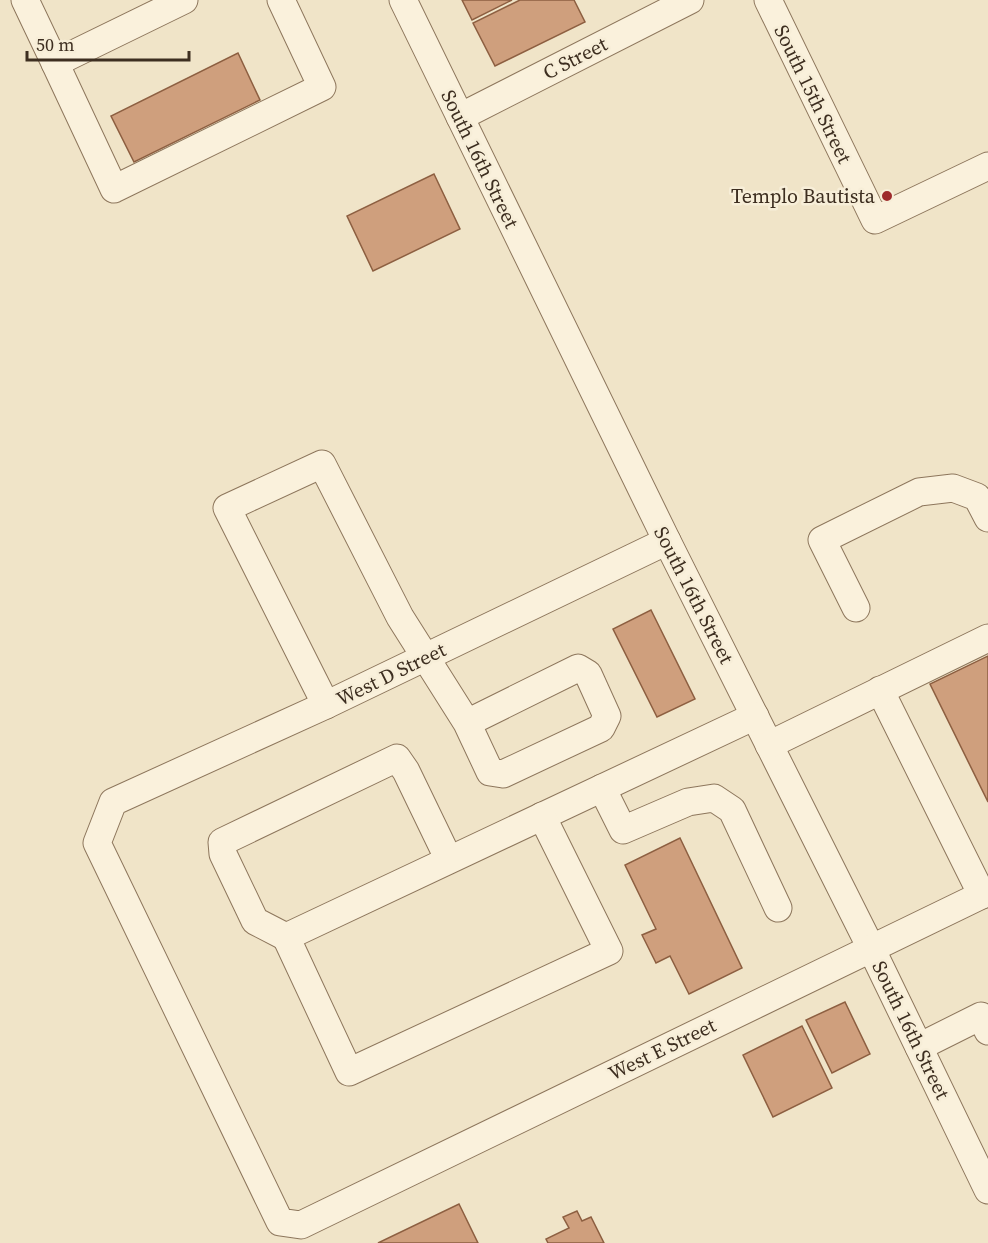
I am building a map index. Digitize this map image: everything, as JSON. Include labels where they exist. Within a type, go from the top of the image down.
[{"type":"street","points":[[26,0],[114,189],[322,87],[280,0]]},
{"type":"street","points":[[55,63],[184,0]]},
{"type":"street","name":"South 16th Street","points":[[403,0],[988,1190]]},
{"type":"street","name":"C Street","points":[[460,117],[690,0]]},
{"type":"street","name":"South 15th Street","points":[[768,0],[875,220],[988,165]]},
{"type":"street","points":[[326,705],[227,508],[322,464],[400,617],[467,723],[489,772],[502,774],[601,728],[607,716],[588,675],[578,669],[467,723]]},
{"type":"street","points":[[856,608],[822,540],[919,492],[953,488],[977,497],[988,518]]},
{"type":"street","name":"West D Street","points":[[112,802],[326,705],[667,541]]},
{"type":"street","points":[[769,745],[988,638]]},
{"type":"street","points":[[880,690],[985,894]]},
{"type":"street","points":[[286,937],[755,716]]},
{"type":"street","points":[[449,860],[406,771],[397,758],[222,842],[223,854],[255,921],[286,937],[349,1072],[609,951],[542,816]]},
{"type":"street","points":[[602,788],[623,830],[688,802],[714,798],[732,810],[778,908]]},
{"type":"street","name":"West E Street","points":[[112,802],[97,843],[280,1222],[301,1225],[336,1206],[985,894]]},
{"type":"street","points":[[919,1047],[981,1017],[988,1031]]},
{"type":"building","points":[[462,0],[512,0],[472,20]]},
{"type":"building","points":[[520,0],[574,0],[585,22],[495,66],[473,23]]},
{"type":"building","points":[[238,53],[260,100],[134,162],[111,116]]},
{"type":"building","points":[[434,174],[460,229],[373,271],[347,216]]},
{"type":"building","points":[[651,610],[695,699],[657,717],[613,629]]},
{"type":"building","points":[[988,656],[988,802],[930,684]]},
{"type":"building","points":[[680,838],[742,968],[689,994],[670,956],[656,963],[642,935],[656,929],[625,865]]},
{"type":"building","points":[[845,1002],[870,1054],[832,1073],[806,1020]]},
{"type":"building","points":[[802,1026],[832,1088],[773,1117],[743,1055]]},
{"type":"building","points":[[459,1204],[478,1243],[378,1243]]},
{"type":"building","points":[[577,1211],[582,1221],[591,1217],[604,1243],[548,1243],[546,1239],[569,1228],[563,1217]]},
{"type":"place","name":"Templo Bautista","points":[[887,196]]}]
